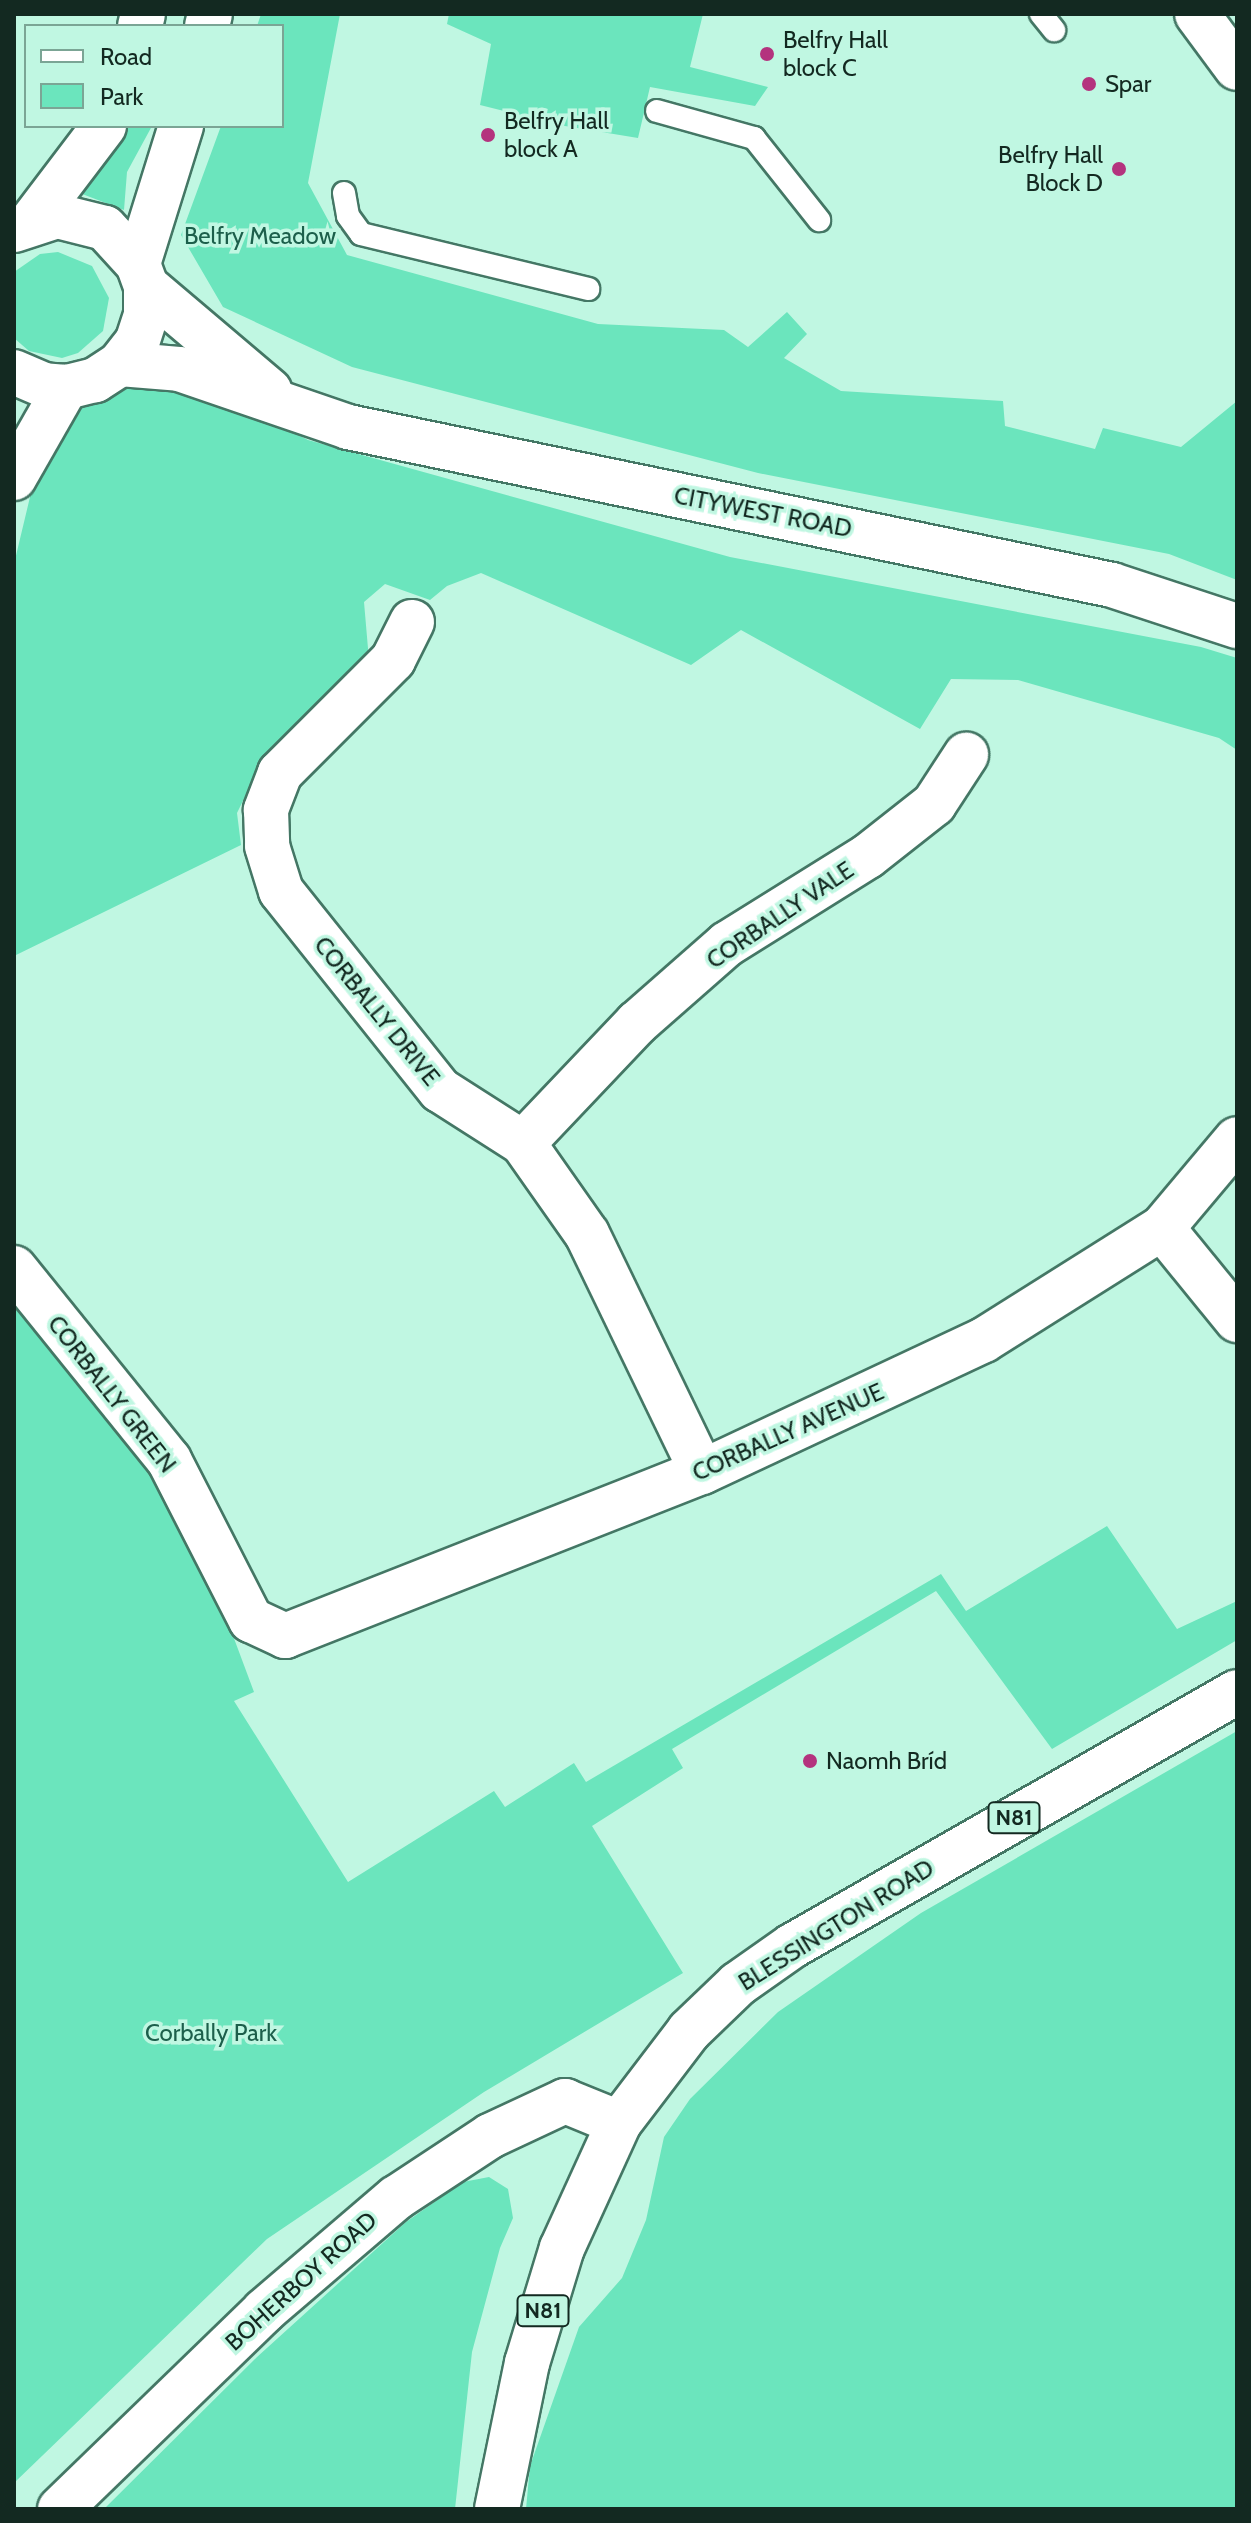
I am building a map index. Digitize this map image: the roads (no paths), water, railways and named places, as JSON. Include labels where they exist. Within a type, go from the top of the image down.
[{"type":"street","points":[[1202,15],[1237,68]]},
{"type":"street","points":[[23,226],[102,128]]},
{"type":"street","points":[[14,372],[44,385],[66,387],[95,380],[120,364],[137,342],[146,315],[142,275],[180,128]]},
{"type":"street","name":"CITYWEST ROAD","points":[[23,226],[82,218],[124,243],[142,275],[287,405]]},
{"type":"street","name":"CITYWEST ROAD","points":[[120,364],[179,369],[362,430],[982,555],[1112,585],[1237,626]]},
{"type":"street","points":[[14,478],[66,387]]},
{"type":"street","name":"CORBALLY DRIVE","points":[[412,622],[393,660],[280,773],[266,810],[267,846],[281,891],[393,1037],[440,1090],[523,1143],[587,1234],[702,1472]]},
{"type":"street","name":"CORBALLY VALE","points":[[523,1143],[637,1023],[727,944],[868,856],[934,804],[966,755]]},
{"type":"street","name":"CORBALLY AVENUE","points":[[285,1636],[702,1472],[984,1340],[1162,1228],[1237,1139]]},
{"type":"street","points":[[1162,1228],[1237,1320]]},
{"type":"street","name":"CORBALLY GREEN","points":[[14,1268],[169,1460],[251,1620],[285,1636]]},
{"type":"street","name":"BLESSINGTON ROAD","points":[[497,2509],[527,2363],[562,2248],[619,2123],[689,2031],[738,1984],[854,1910],[1237,1692]]},
{"type":"street","name":"BOHERBOY ROAD","points":[[60,2509],[275,2300],[396,2198],[490,2136],[561,2102],[619,2123]]},
{"type":"lane","points":[[657,111],[754,138],[819,220]]},
{"type":"lane","points":[[344,193],[348,216],[361,234],[588,289]]},
{"type":"place","name":"Belfry Hall block C","points":[[767,54]]},
{"type":"place","name":"Spar","points":[[1089,84]]},
{"type":"place","name":"Belfry Hall block A","points":[[488,135]]},
{"type":"place","name":"Belfry Hall Block D","points":[[1119,169]]},
{"type":"place","name":"Naomh Bríd","points":[[810,1761]]},
{"type":"park label","name":"Belfry Meadow","points":[[260,236]]},
{"type":"park label","name":"Corbally Park","points":[[211,2033]]}]
